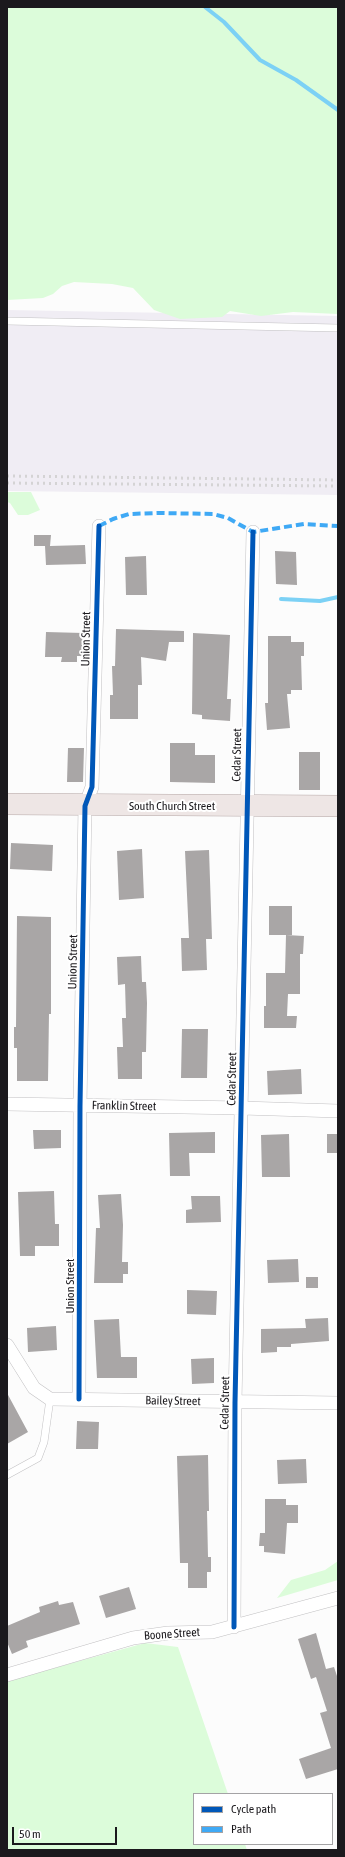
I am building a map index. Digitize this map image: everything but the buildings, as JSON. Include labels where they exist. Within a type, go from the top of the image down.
[{"type":"main road","name":"South Church Street","points":[[7,804],[85,806],[338,806]]},
{"type":"street","name":"Union Street","points":[[79,1399],[80,1106],[85,806],[92,787],[99,526]]},
{"type":"street","name":"Cedar Street","points":[[234,1627],[235,1402],[242,1108],[246,806],[253,532]]},
{"type":"street","name":"Franklin Street","points":[[7,1104],[338,1111]]},
{"type":"street","points":[[7,1345],[34,1388],[50,1399]]},
{"type":"street","name":"Bailey Street","points":[[50,1399],[338,1403]]},
{"type":"street","name":"Boone Street","points":[[7,1674],[133,1638],[168,1633],[212,1632],[338,1598]]},
{"type":"lane","points":[[7,321],[338,328]]},
{"type":"lane","points":[[7,1476],[38,1458],[44,1442],[50,1399]]},
{"type":"shaded area","points":[[7,310],[338,316],[338,495],[7,491]]},
{"type":"green space","points":[[7,7],[338,7],[338,314],[293,312],[261,316],[230,311],[222,317],[180,319],[154,310],[133,288],[112,284],[74,282],[62,286],[53,294],[43,298],[7,300]]},
{"type":"green space","points":[[7,492],[31,492],[40,510],[28,515],[18,515],[10,503],[7,502]]},
{"type":"green space","points":[[338,1561],[338,1580],[277,1598],[291,1580],[325,1570]]},
{"type":"green space","points":[[145,1643],[178,1647],[228,1793],[193,1793],[193,1845],[245,1845],[247,1850],[7,1850],[7,1681]]},
{"type":"waterway","points":[[205,7],[224,22],[260,60],[296,80],[338,110]]},
{"type":"waterway","points":[[281,599],[320,601],[338,597]]},
{"type":"railway","points":[[7,476],[338,480]]},
{"type":"railway","points":[[7,483],[338,486]]},
{"type":"marked path","points":[[99,526],[113,519],[129,514],[159,513],[213,514],[228,518],[253,532],[304,524],[338,526]]},
{"type":"cycle path","points":[[79,1399],[80,1106],[85,806],[92,787],[99,526]]},
{"type":"cycle path","points":[[234,1627],[235,1402],[253,532]]}]
